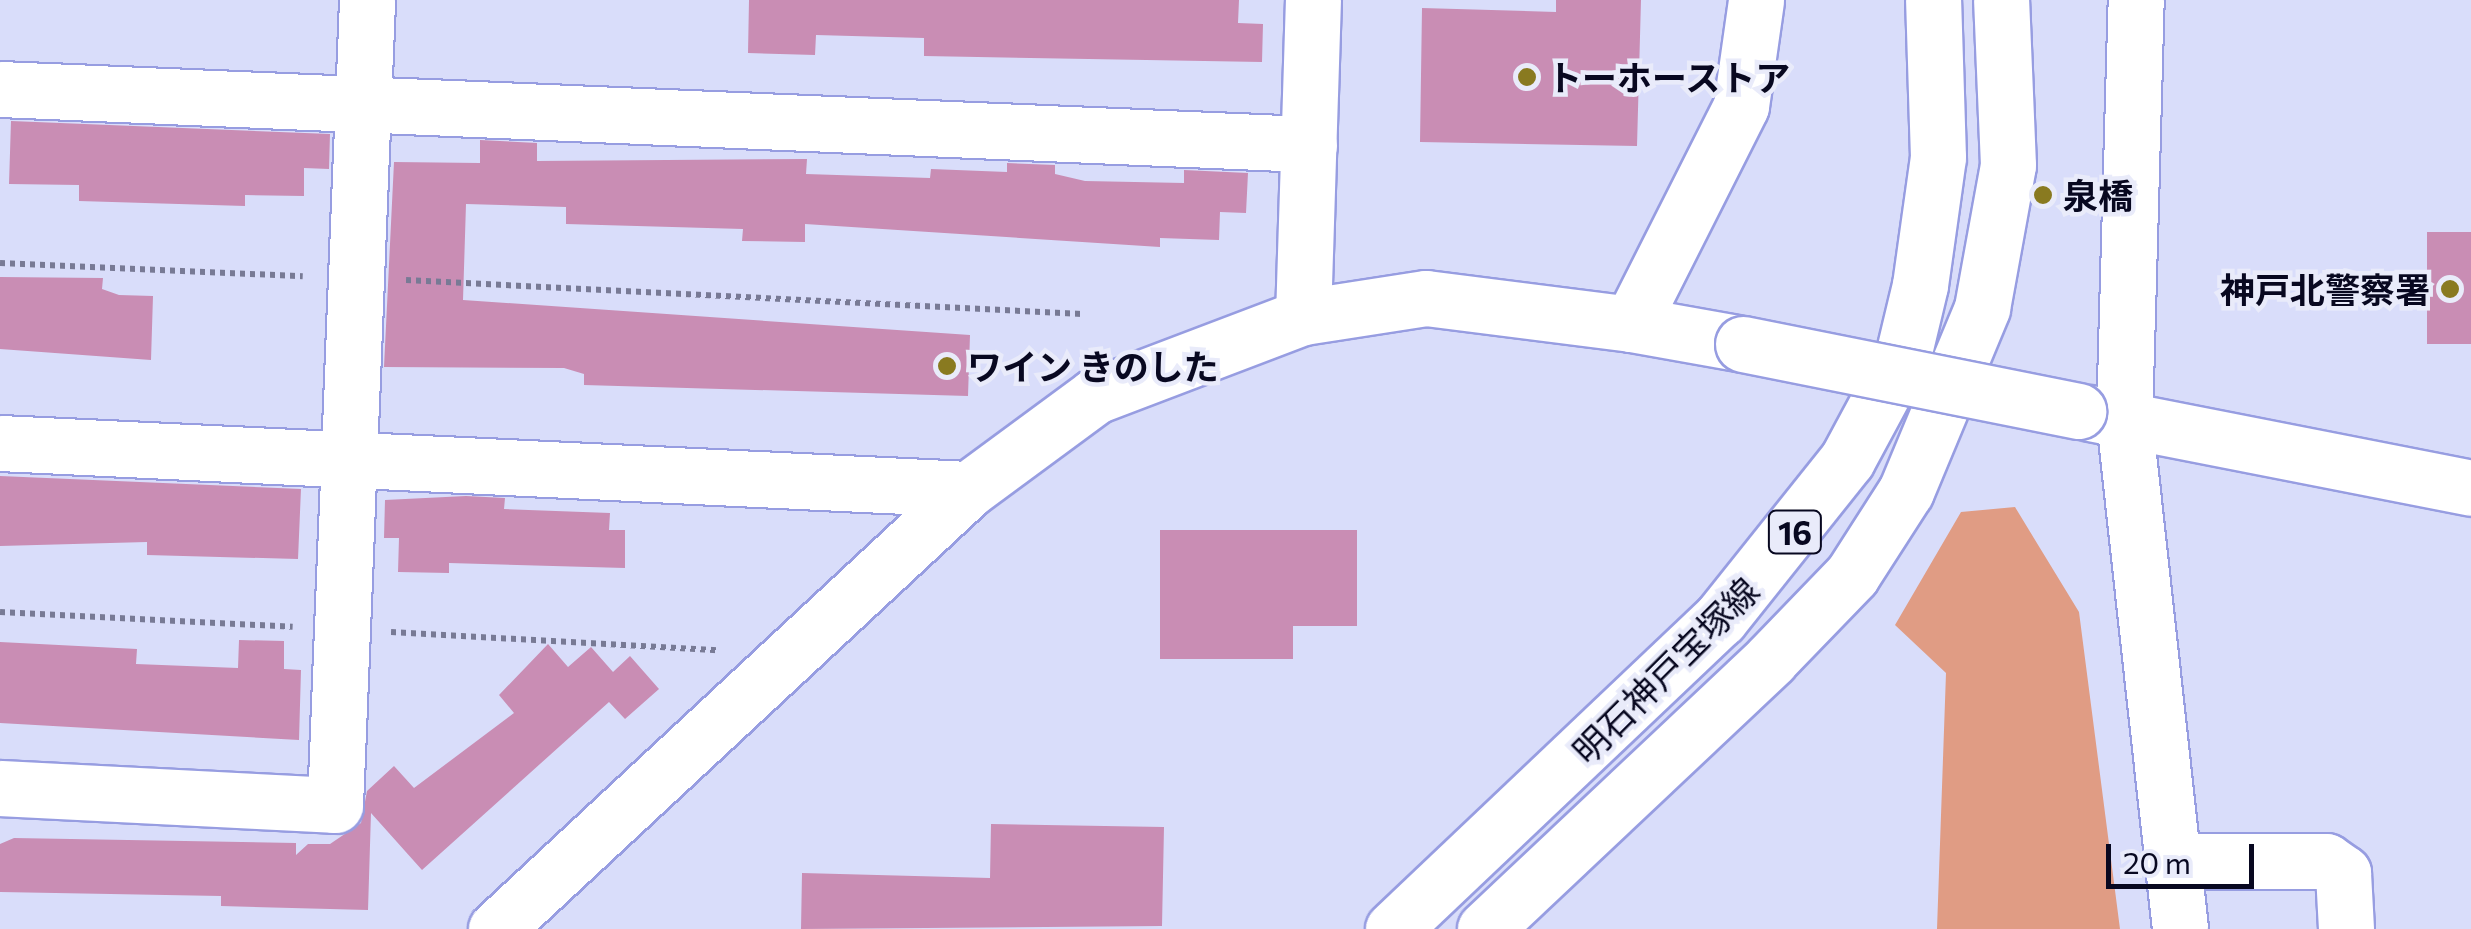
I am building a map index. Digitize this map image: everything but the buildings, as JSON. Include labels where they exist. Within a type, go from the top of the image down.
[{"type":"street","points":[[0,788],[335,806],[367,0]]},
{"type":"street","points":[[1302,317],[1313,0]]},
{"type":"street","points":[[1631,324],[1741,106],[1756,0]]},
{"type":"street","name":"明石神戸宝塚線","points":[[1393,929],[1720,619],[1847,460],[1904,356],[1920,285],[1938,157],[1934,0]]},
{"type":"street","name":"明石神戸宝塚線","points":[[1485,929],[1770,660],[1852,575],[1906,490],[1982,308],[2008,165],[2001,0]]},
{"type":"street","points":[[2136,0],[2101,415],[2173,862],[2180,929]]},
{"type":"street","points":[[0,89],[1308,144]]},
{"type":"street","points":[[496,929],[969,489],[1095,396],[1302,317],[1426,298],[1631,324],[2471,488]]},
{"type":"street","points":[[0,443],[969,489]]},
{"type":"street","points":[[2173,862],[2326,862],[2343,873],[2346,929]]},
{"type":"path","points":[[0,262],[1082,314]]},
{"type":"shaded area","points":[[2015,507],[2079,612],[2120,929],[1937,929],[1946,673],[1895,625],[1961,512]]},
{"type":"place","name":"トーホーストア","points":[[1527,77]]},
{"type":"place","name":"泉橋","points":[[2043,195]]},
{"type":"place","name":"神戸北警察署","points":[[2450,289]]},
{"type":"place","name":"ワイン きのした","points":[[947,366]]}]
